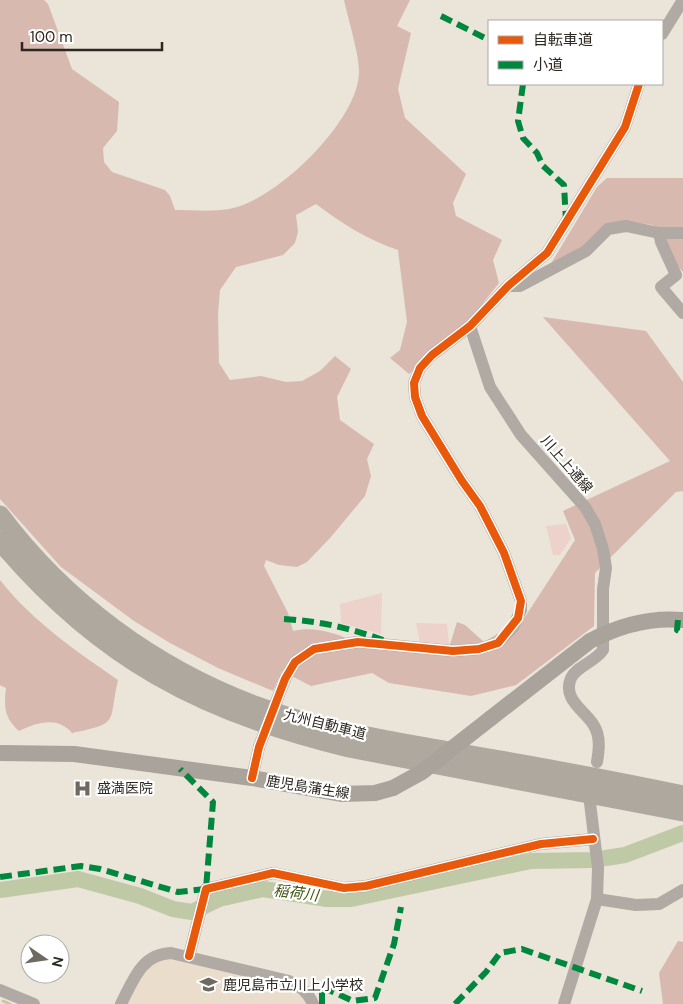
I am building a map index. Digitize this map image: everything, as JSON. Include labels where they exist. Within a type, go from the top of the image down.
[{"type":"highway","name":"九州自動車道","points":[[0,514],[40,563],[109,626],[163,662],[227,694],[301,721],[679,805]]},
{"type":"highway","name":"九州自動車道","points":[[0,541],[50,596],[99,638],[156,676],[220,708],[297,735],[350,748],[679,805]]},
{"type":"main road","name":"鹿児島蒲生線","points":[[0,753],[74,754],[252,778],[316,791],[349,795],[375,793],[393,788],[422,772],[590,641],[630,624],[656,620],[683,620]]},
{"type":"street","points":[[663,32],[683,0]]},
{"type":"street","points":[[252,778],[259,747],[285,679],[295,662],[314,649],[358,642],[453,651],[479,650],[498,643],[518,618],[520,601],[515,582],[492,527],[422,416],[415,397],[414,383],[420,368],[432,355],[470,326],[508,286],[548,254],[625,127],[639,85]]},
{"type":"street","points":[[508,286],[520,286],[586,251],[608,229],[626,226],[659,233],[683,233]]},
{"type":"street","points":[[659,233],[660,242],[676,275],[660,287],[683,313]]},
{"type":"street","name":"川上上通線","points":[[470,326],[490,387],[521,435],[585,507],[595,524],[603,549],[606,568],[603,589],[605,633],[603,650],[598,658],[575,672],[570,679],[569,690],[578,708],[594,725],[596,730],[600,748],[597,762]]},
{"type":"street","points":[[564,1004],[597,899],[598,868],[590,803]]},
{"type":"street","points":[[189,956],[206,889],[273,873],[344,888],[366,886],[540,844],[594,845]]},
{"type":"street","points":[[597,899],[636,905],[659,904],[683,890]]},
{"type":"street","points":[[121,1004],[138,969],[149,959],[162,953],[189,956],[289,981],[300,986],[309,994],[313,1004]]},
{"type":"street","points":[[1,988],[34,1004]]},
{"type":"shaded area","points":[[0,0],[44,0],[48,4],[72,69],[119,102],[117,131],[103,148],[104,162],[112,172],[165,190],[170,196],[175,210],[209,211],[229,209],[248,203],[269,191],[312,156],[346,112],[356,91],[359,64],[344,0],[410,0],[397,26],[411,33],[398,89],[405,118],[466,174],[453,203],[456,216],[502,240],[493,260],[499,283],[467,323],[409,374],[390,358],[400,350],[407,322],[398,250],[355,230],[316,204],[296,215],[298,232],[295,243],[283,255],[236,267],[220,290],[218,314],[219,363],[230,380],[261,376],[286,382],[302,381],[320,371],[335,356],[351,369],[337,397],[340,420],[374,444],[367,459],[371,476],[365,496],[330,538],[307,562],[297,567],[279,565],[266,560],[264,566],[288,613],[293,631],[305,629],[328,632],[382,648],[448,651],[457,622],[465,625],[484,642],[525,617],[575,540],[563,511],[670,461],[543,317],[646,331],[683,382],[683,491],[676,492],[595,573],[594,626],[516,685],[471,696],[389,683],[372,673],[311,686],[282,671],[273,691],[218,668],[170,643],[134,621],[61,567],[0,499]]},
{"type":"shaded area","points":[[607,178],[683,178],[683,272],[669,256],[653,225],[632,222],[553,265],[552,262],[597,187]]},
{"type":"shaded area","points":[[566,524],[571,538],[560,555],[553,555],[546,526]]},
{"type":"shaded area","points":[[0,580],[40,622],[118,680],[112,713],[110,719],[105,723],[98,727],[72,733],[60,724],[47,722],[19,731],[10,721],[5,706],[6,688],[0,685]]},
{"type":"shaded area","points":[[382,593],[381,634],[341,623],[340,604]]},
{"type":"shaded area","points":[[416,623],[447,624],[449,644],[420,642]]},
{"type":"shaded area","points":[[678,941],[683,942],[683,1004],[663,1004],[659,973]]},
{"type":"shaded area","name":"鹿児島市立川上小学校","points":[[166,957],[265,980],[299,991],[308,1004],[127,1004],[141,976],[153,963]]},
{"type":"waterway","name":"稲荷川","points":[[0,890],[78,879],[140,896],[173,909],[192,912],[219,899],[263,889],[327,899],[351,899],[531,861],[593,860],[625,855],[683,833]]},
{"type":"waterway","points":[[3,1001],[10,1004]]},
{"type":"marked path","points":[[441,16],[488,40]]},
{"type":"marked path","points":[[523,85],[518,121],[523,138],[537,153],[543,166],[564,185],[566,221]]},
{"type":"marked path","points":[[284,619],[310,621],[334,626],[383,640]]},
{"type":"marked path","points":[[678,620],[677,630],[683,633]]},
{"type":"marked path","points":[[0,877],[81,866],[100,869],[178,892],[206,889],[213,802],[180,769]]},
{"type":"marked path","points":[[322,1004],[322,987],[353,1001],[375,998],[394,944],[401,907]]},
{"type":"marked path","points":[[455,1004],[486,972],[500,953],[522,949],[642,991]]},
{"type":"cycle path","points":[[252,778],[259,747],[285,679],[295,662],[314,649],[358,642],[453,651],[479,649],[498,643],[518,618],[521,601],[504,553],[480,506],[462,481],[422,416],[415,397],[414,383],[420,368],[432,355],[470,326],[508,286],[547,253],[625,127],[639,85]]},
{"type":"cycle path","points":[[189,956],[206,889],[273,873],[344,888],[366,886],[541,844],[593,839]]},
{"type":"place","name":"盛満医院","points":[[83,788]]},
{"type":"place","name":"鹿児島市立川上小学校","points":[[209,985]]}]
